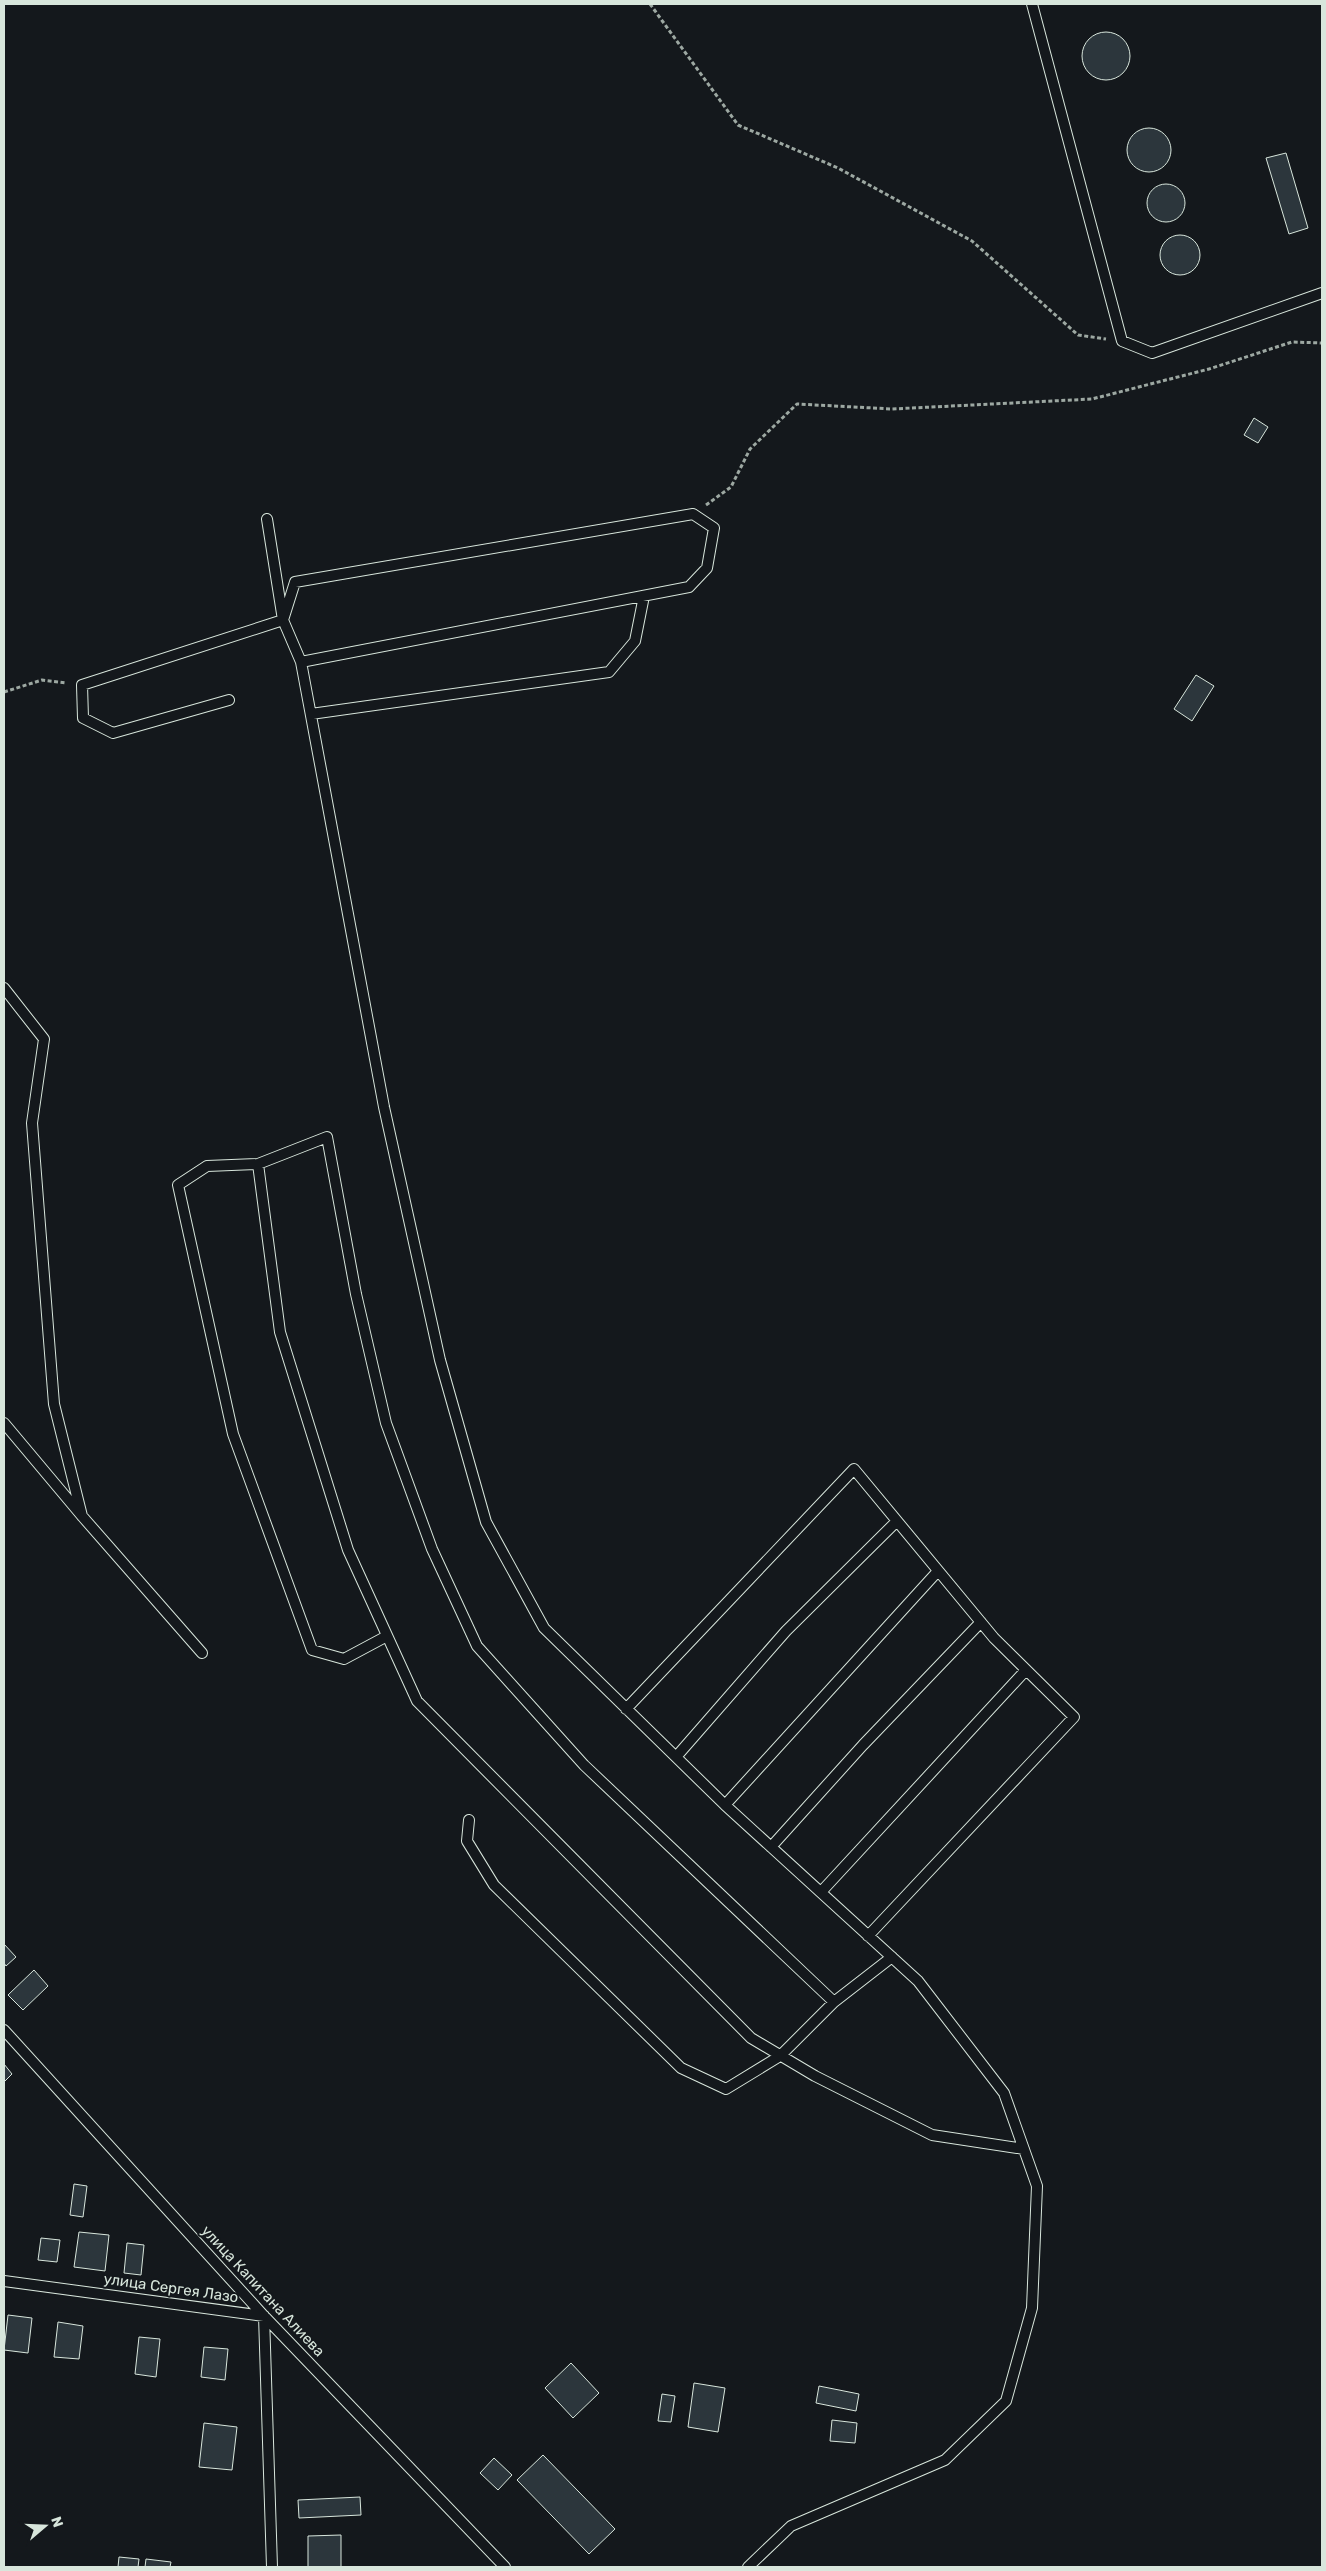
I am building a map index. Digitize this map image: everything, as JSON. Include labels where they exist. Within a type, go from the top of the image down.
[{"type":"lane","points":[[1032,4],[1122,342],[1152,353],[1322,293]]},
{"type":"lane","points":[[283,620],[295,582],[693,514],[714,528],[707,568],[689,587],[301,662]]},
{"type":"lane","points":[[267,519],[283,620],[301,662],[384,1107],[440,1360],[486,1522],[544,1628],[725,1805],[918,1980],[1004,2093],[1037,2186],[1032,2308],[1006,2401],[945,2460],[791,2526],[748,2567]]},
{"type":"lane","points":[[311,714],[609,672],[636,641],[644,596]]},
{"type":"lane","points":[[229,700],[113,733],[84,718],[82,685],[283,620]]},
{"type":"lane","points":[[4,988],[44,1040],[32,1122],[54,1404],[82,1516]]},
{"type":"lane","points":[[387,1636],[344,1660],[312,1650],[233,1434],[178,1185],[207,1166],[258,1164],[327,1137],[356,1294],[386,1423],[432,1549],[477,1646],[584,1764],[834,2002]]},
{"type":"lane","points":[[258,1164],[280,1332],[348,1550],[417,1700],[750,2038],[815,2076],[932,2135],[1024,2149]]},
{"type":"lane","points":[[4,1423],[82,1516],[202,1653]]},
{"type":"lane","points":[[626,1708],[854,1469],[980,1622],[1074,1717],[868,1936]]},
{"type":"lane","points":[[676,1757],[786,1631],[897,1521]]},
{"type":"lane","points":[[725,1805],[938,1571]]},
{"type":"lane","points":[[771,1847],[863,1745],[980,1622]]},
{"type":"lane","points":[[821,1892],[1026,1670]]},
{"type":"lane","points":[[469,1820],[467,1841],[494,1885],[681,2068],[726,2089],[780,2056],[834,2002],[892,1957]]},
{"type":"lane","name":"улица Капитана Алиева","points":[[4,2030],[264,2316],[505,2567]]},
{"type":"lane","name":"улица Сергея Лазо","points":[[4,2281],[264,2316]]},
{"type":"lane","points":[[264,2316],[272,2567]]},
{"type":"path","points":[[650,4],[738,125],[838,168],[972,240],[1078,335],[1122,342]]},
{"type":"path","points":[[693,514],[731,487],[750,449],[797,404],[892,409],[1092,399],[1210,369],[1292,342],[1322,343]]},
{"type":"path","points":[[4,692],[42,680],[82,685]]},
{"type":"building","points":[[1106,32],[1115,34],[1123,39],[1128,47],[1130,56],[1128,65],[1123,73],[1115,78],[1106,80],[1097,78],[1089,73],[1084,65],[1082,56],[1084,47],[1089,39],[1097,34]]},
{"type":"building","points":[[1145,128],[1153,128],[1165,134],[1171,150],[1165,166],[1153,172],[1145,172],[1133,166],[1127,154],[1127,146],[1133,134]]},
{"type":"building","points":[[1286,153],[1308,228],[1289,234],[1266,158]]},
{"type":"building","points":[[1166,184],[1180,189],[1185,203],[1180,217],[1166,222],[1152,217],[1147,203],[1152,189]]},
{"type":"building","points":[[1184,235],[1191,238],[1197,244],[1200,255],[1199,263],[1191,272],[1184,275],[1176,275],[1169,272],[1161,263],[1160,251],[1163,244],[1172,236]]},
{"type":"building","points":[[1254,418],[1268,427],[1258,443],[1244,435]]},
{"type":"building","points":[[1196,675],[1214,686],[1192,721],[1174,709]]},
{"type":"building","points":[[4,1944],[16,1957],[6,1966],[4,1963]]},
{"type":"building","points":[[34,1970],[48,1986],[23,2010],[8,1995]]},
{"type":"building","points":[[4,2064],[12,2074],[4,2082]]},
{"type":"building","points":[[74,2184],[87,2186],[83,2217],[70,2215]]},
{"type":"building","points":[[79,2232],[109,2235],[105,2271],[74,2267]]},
{"type":"building","points":[[41,2238],[60,2240],[57,2262],[38,2260]]},
{"type":"building","points":[[127,2243],[144,2245],[141,2275],[124,2273]]},
{"type":"building","points":[[8,2315],[32,2318],[28,2353],[4,2350]]},
{"type":"building","points":[[58,2322],[83,2326],[79,2359],[54,2357]]},
{"type":"building","points":[[139,2337],[160,2339],[156,2377],[135,2374]]},
{"type":"building","points":[[204,2347],[228,2349],[225,2380],[201,2377]]},
{"type":"building","points":[[571,2363],[599,2393],[573,2418],[545,2388]]},
{"type":"building","points":[[694,2383],[725,2388],[718,2432],[688,2427]]},
{"type":"building","points":[[819,2386],[859,2394],[856,2411],[816,2403]]},
{"type":"building","points":[[662,2394],[675,2396],[671,2422],[658,2421]]},
{"type":"building","points":[[832,2420],[857,2423],[855,2443],[830,2441]]},
{"type":"building","points":[[204,2423],[237,2427],[232,2470],[199,2467]]},
{"type":"building","points":[[543,2455],[615,2529],[589,2554],[517,2480]]},
{"type":"building","points":[[494,2458],[512,2475],[498,2490],[480,2473]]},
{"type":"building","points":[[360,2497],[361,2515],[299,2518],[298,2500]]},
{"type":"building","points":[[341,2535],[341,2567],[308,2567],[308,2536]]},
{"type":"building","points":[[119,2557],[139,2559],[138,2567],[118,2567]]},
{"type":"building","points":[[146,2559],[171,2562],[170,2567],[145,2567]]}]
